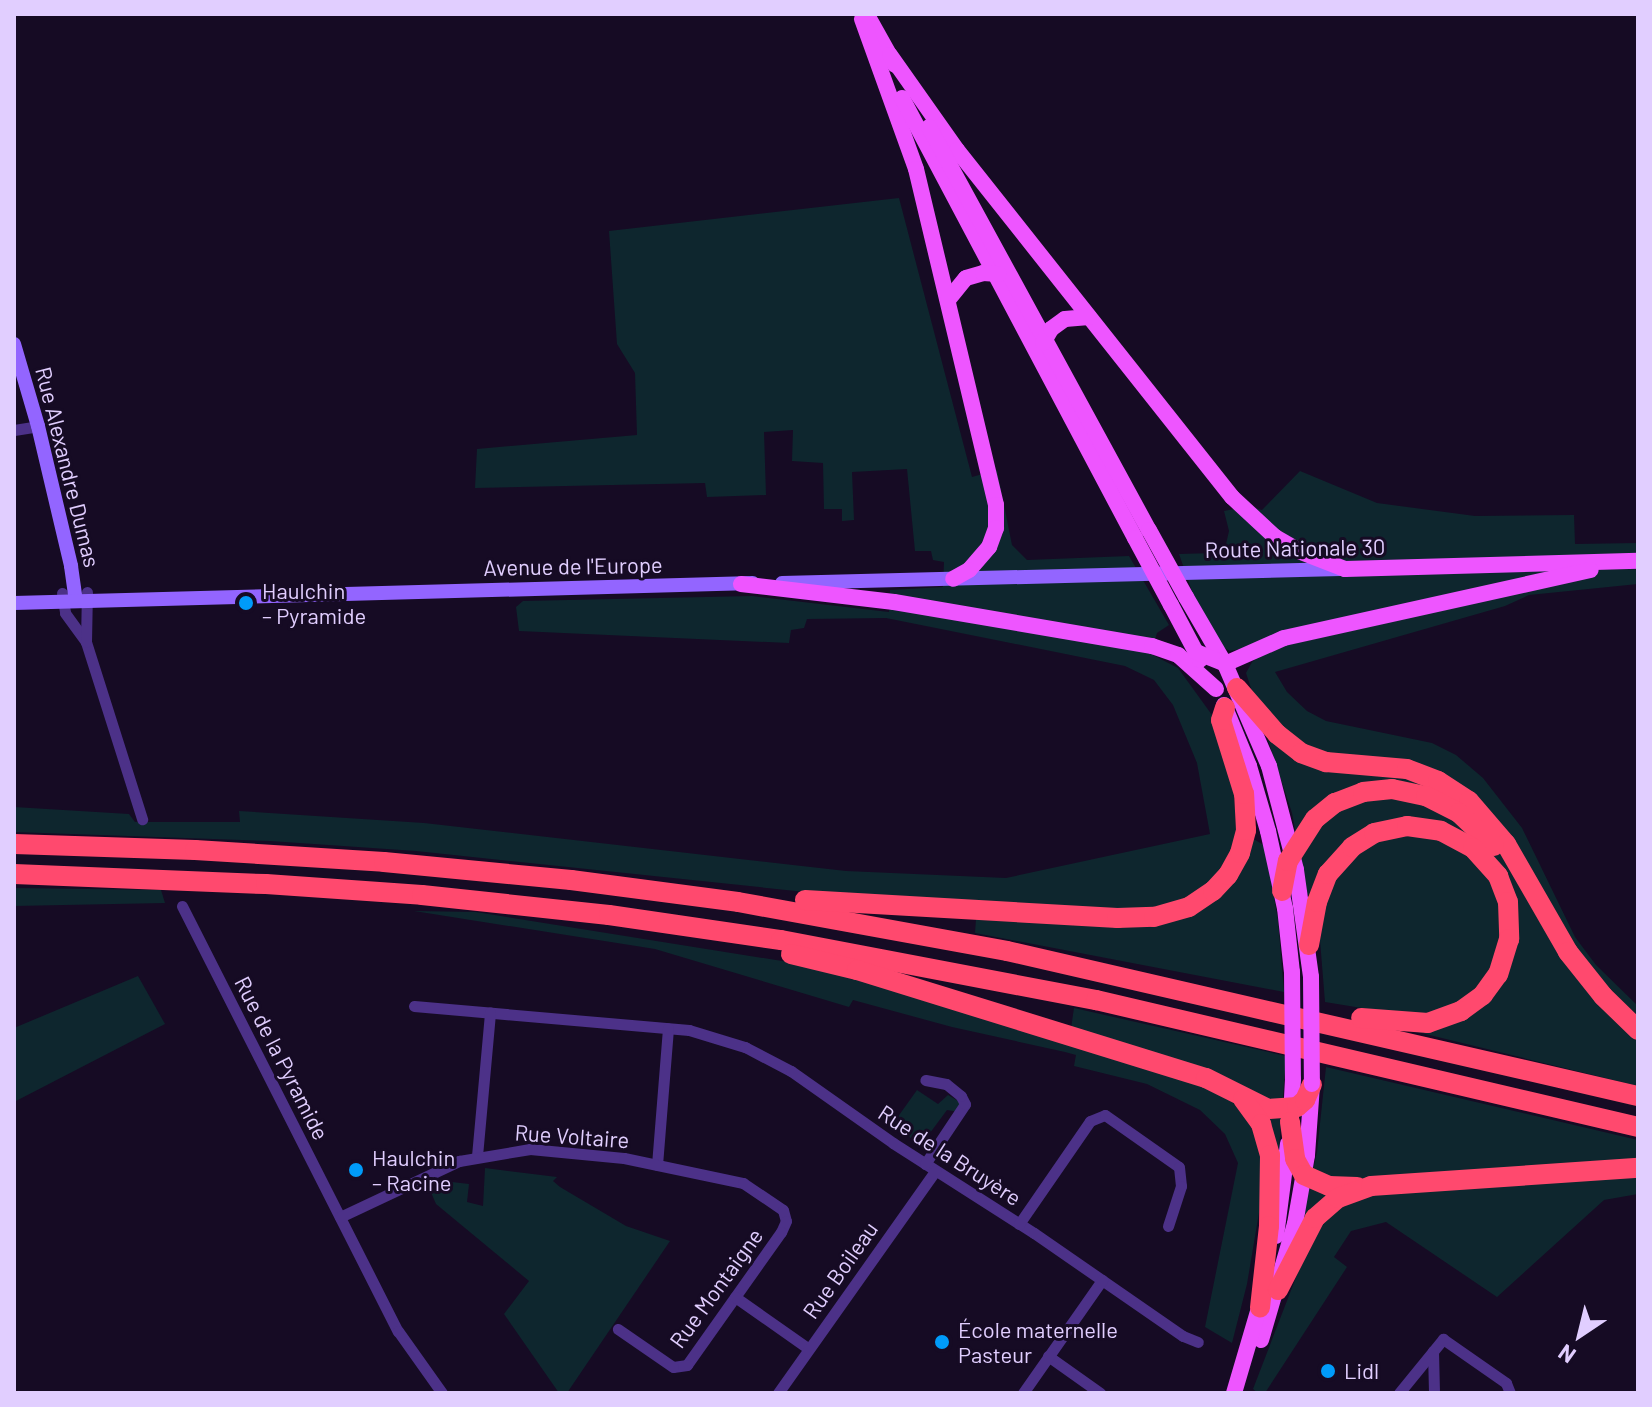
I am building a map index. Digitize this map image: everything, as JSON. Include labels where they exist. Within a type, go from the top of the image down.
[{"type":"highway","points":[[1226,689],[1282,740],[1308,757],[1326,762],[1407,769],[1430,777],[1463,796],[1499,834],[1541,911]]},
{"type":"highway","points":[[14,844],[305,856],[889,907],[1117,918],[1175,913],[1219,886],[1243,845],[1246,805],[1221,720],[1225,708]]},
{"type":"highway","points":[[1282,891],[1292,853],[1315,819],[1344,798],[1381,790],[1418,794],[1450,808],[1474,825],[1505,859],[1588,978],[1638,1030]]},
{"type":"highway","points":[[1173,986],[1249,996],[1382,1022],[1436,1021],[1476,1001],[1494,980],[1509,939],[1508,902],[1498,876],[1465,843],[1432,829],[1390,828],[1358,842],[1334,866],[1320,892],[1309,945]]},
{"type":"highway","points":[[14,874],[323,887],[609,915],[801,943],[984,977],[1638,1127]]},
{"type":"highway","points":[[614,885],[905,930],[1173,986],[1638,1096]]},
{"type":"highway","points":[[609,915],[857,970],[1206,1078],[1268,1109],[1291,1116]]},
{"type":"highway","points":[[1302,1082],[1305,1100],[1291,1116],[1295,1159],[1304,1175],[1329,1186],[1371,1186],[1638,1168]]},
{"type":"highway","points":[[1237,1094],[1257,1117],[1270,1155],[1268,1237],[1260,1308]]},
{"type":"highway","points":[[1278,1290],[1315,1218],[1338,1198],[1371,1186]]},
{"type":"main road","points":[[863,16],[943,132],[1246,514],[1292,548],[1345,569]]},
{"type":"main road","points":[[863,16],[991,273],[1178,601],[1225,664],[1225,708],[1257,790],[1282,891],[1302,1082],[1304,1175],[1278,1290],[1242,1393]]},
{"type":"main road","points":[[863,16],[908,143],[997,512],[989,547],[969,570],[953,579]]},
{"type":"main road","points":[[890,55],[1046,336],[1142,534]]},
{"type":"main road","points":[[948,300],[966,278],[991,273],[1016,282]]},
{"type":"main road","points":[[1049,376],[1041,353],[1046,336],[1065,319],[1089,317]]},
{"type":"main road","name":"Rue Alexandre Dumas","points":[[14,344],[38,426],[75,597]]},
{"type":"main road","points":[[1196,652],[1225,664],[1284,638],[1633,561]]},
{"type":"main road","name":"Route Nationale 30","points":[[953,579],[1633,561]]},
{"type":"main road","name":"Avenue de l'Europe","points":[[14,593],[75,597],[194,597],[953,579]]},
{"type":"main road","points":[[741,584],[894,602],[1152,646],[1178,655],[1226,689]]},
{"type":"main road","name":"Avenue de l'Europe","points":[[14,603],[75,597]]},
{"type":"main road","points":[[1152,646],[1172,642],[1184,629],[1189,611],[1178,601]]},
{"type":"main road","points":[[1184,629],[1196,652],[1226,689],[1266,755],[1292,853],[1309,945],[1311,977],[1302,1082]]},
{"type":"main road","points":[[1234,1393],[1260,1308],[1279,1221],[1291,1116]]},
{"type":"street","points":[[14,430],[38,426]]},
{"type":"street","points":[[75,597],[65,613],[86,642]]},
{"type":"street","points":[[75,597],[86,642],[142,819]]},
{"type":"street","name":"Rue de la Pyramide","points":[[182,906],[398,1331],[442,1393]]},
{"type":"street","name":"Rue de la Bruyère","points":[[414,1006],[668,1028],[729,1041],[775,1061],[930,1168],[1019,1224],[1183,1336],[1198,1342]]},
{"type":"street","points":[[477,1156],[490,1013]]},
{"type":"street","points":[[657,1165],[668,1028]]},
{"type":"street","name":"Rue Boileau","points":[[778,1393],[930,1168],[965,1104],[963,1098],[946,1084],[925,1080]]},
{"type":"street","points":[[1019,1224],[1090,1121],[1105,1115],[1179,1167],[1181,1186],[1168,1226]]},
{"type":"street","name":"Rue Voltaire","points":[[340,1217],[477,1156],[537,1149],[657,1165],[718,1177]]},
{"type":"street","name":"Rue Montaigne","points":[[618,1329],[673,1367],[681,1368],[690,1361],[781,1232],[786,1217],[779,1207],[747,1184],[718,1177]]},
{"type":"street","points":[[1023,1393],[1102,1280]]},
{"type":"street","points":[[735,1297],[809,1349]]},
{"type":"street","points":[[1399,1393],[1443,1339],[1506,1383],[1510,1393]]},
{"type":"street","points":[[1433,1351],[1434,1393]]},
{"type":"street","points":[[1048,1356],[1100,1393]]},
{"type":"shaded area","points":[[899,198],[972,477],[997,470],[1012,545],[1027,560],[1129,556],[1169,625],[1157,633],[1151,654],[1178,668],[1212,715],[1233,771],[1236,828],[1265,846],[1278,920],[1284,992],[975,933],[977,905],[882,900],[416,851],[270,841],[14,832],[14,807],[129,814],[135,822],[240,822],[239,811],[424,823],[846,871],[1006,878],[1210,834],[1197,763],[1173,705],[1154,680],[1125,666],[886,618],[807,619],[804,628],[791,630],[789,643],[519,631],[516,607],[523,601],[752,596],[889,612],[890,590],[943,587],[944,562],[933,560],[931,551],[915,551],[907,469],[852,472],[854,520],[842,521],[842,509],[824,509],[823,463],[792,461],[793,430],[764,432],[766,495],[707,497],[705,483],[475,488],[477,449],[637,435],[635,373],[617,344],[609,231]]},
{"type":"shaded area","points":[[1300,471],[1377,503],[1475,516],[1574,515],[1575,544],[1638,543],[1638,584],[1529,595],[1505,606],[1275,672],[1287,692],[1307,711],[1326,721],[1432,743],[1456,755],[1483,778],[1522,828],[1575,937],[1596,965],[1638,1006],[1638,1086],[1413,1031],[1380,1011],[1325,1002],[1319,928],[1322,904],[1307,894],[1292,813],[1246,673],[1252,662],[1266,652],[1288,645],[1462,606],[1230,651],[1221,646],[1194,597],[1179,554],[1215,553],[1226,544],[1229,531],[1224,511],[1249,506],[1262,510]]},
{"type":"shaded area","points":[[14,888],[161,890],[165,903],[14,906]]},
{"type":"shaded area","points":[[414,911],[476,912],[813,966],[1069,1042],[1074,1008],[1286,1056],[1276,1190],[1262,1195],[1247,1284],[1232,1343],[1205,1327],[1238,1163],[1225,1134],[1200,1110],[1147,1084],[1074,1066],[1076,1055],[1065,1052],[952,1027],[853,1000],[849,1007],[655,949]]},
{"type":"shaded area","points":[[138,976],[165,1024],[14,1102],[14,1028]]},
{"type":"shaded area","points":[[1326,1067],[1638,1140],[1638,1194],[1604,1200],[1497,1297],[1386,1222],[1351,1231],[1334,1257],[1347,1267],[1265,1393],[1258,1393],[1253,1389],[1300,1267],[1300,1223],[1317,1152]]},
{"type":"shaded area","points":[[917,1090],[938,1104],[948,1095],[960,1102],[959,1112],[947,1110],[927,1137],[932,1144],[924,1147],[892,1125]]},
{"type":"shaded area","points":[[485,1168],[557,1177],[553,1181],[560,1187],[626,1226],[670,1241],[567,1393],[559,1393],[504,1314],[529,1281],[436,1204],[427,1183],[435,1180],[469,1184],[467,1202],[483,1206]]},
{"type":"place","name":"Haulchin – Pyramide","points":[[246,603]]},
{"type":"place","name":"Haulchin – Racine","points":[[356,1170]]},
{"type":"place","name":"École maternelle Pasteur","points":[[942,1342]]},
{"type":"place","name":"Lidl","points":[[1328,1371]]}]
